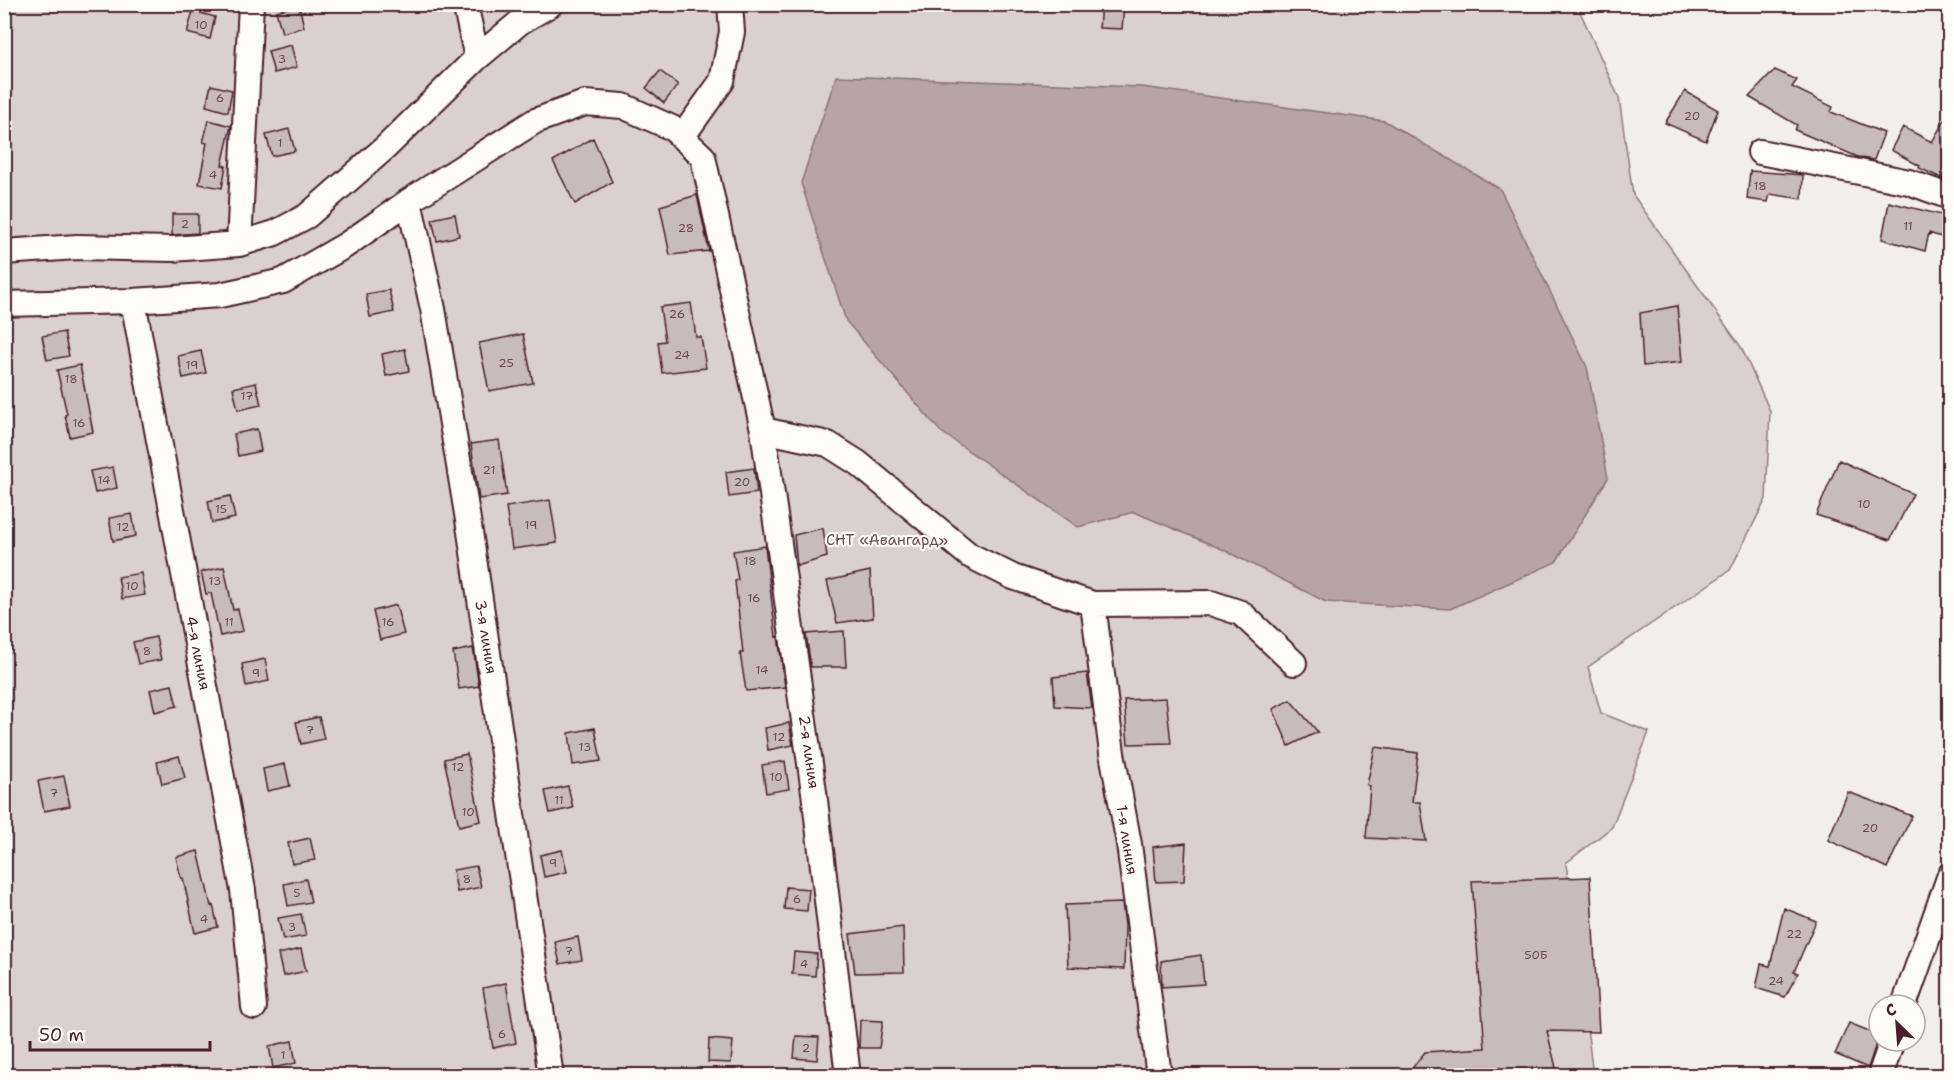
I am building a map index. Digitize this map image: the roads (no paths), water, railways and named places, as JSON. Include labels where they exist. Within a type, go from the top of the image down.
[{"type":"street","points":[[238,244],[251,4]]},
{"type":"street","points":[[465,4],[477,58]]},
{"type":"street","points":[[4,252],[76,247],[172,249],[238,244],[275,233],[307,216],[386,147],[477,58],[520,22],[551,4]]},
{"type":"street","points":[[682,137],[722,81],[732,32],[730,4]]},
{"type":"street","name":"2-я линия","points":[[4,304],[133,301],[220,295],[283,281],[346,245],[409,201],[535,121],[585,103],[623,106],[672,128],[682,137],[703,157],[763,430],[814,792],[848,1076]]},
{"type":"street","points":[[1760,152],[1909,182],[1950,197]]},
{"type":"street","name":"3-я линия","points":[[409,201],[433,309],[468,520],[551,1076]]},
{"type":"street","name":"4-я линия","points":[[133,301],[243,890],[254,1007]]},
{"type":"street","points":[[763,430],[828,444],[858,463],[969,555],[1012,577],[1093,604],[1211,603],[1241,613],[1294,663]]},
{"type":"street","name":"1-я линия","points":[[1093,604],[1112,753],[1129,844],[1159,1076]]},
{"type":"street","points":[[1908,993],[1950,875]]},
{"type":"street","points":[[1880,1076],[1888,1053]]},
{"type":"park label","name":"СНТ «Авангард»","points":[[887,540]]}]
